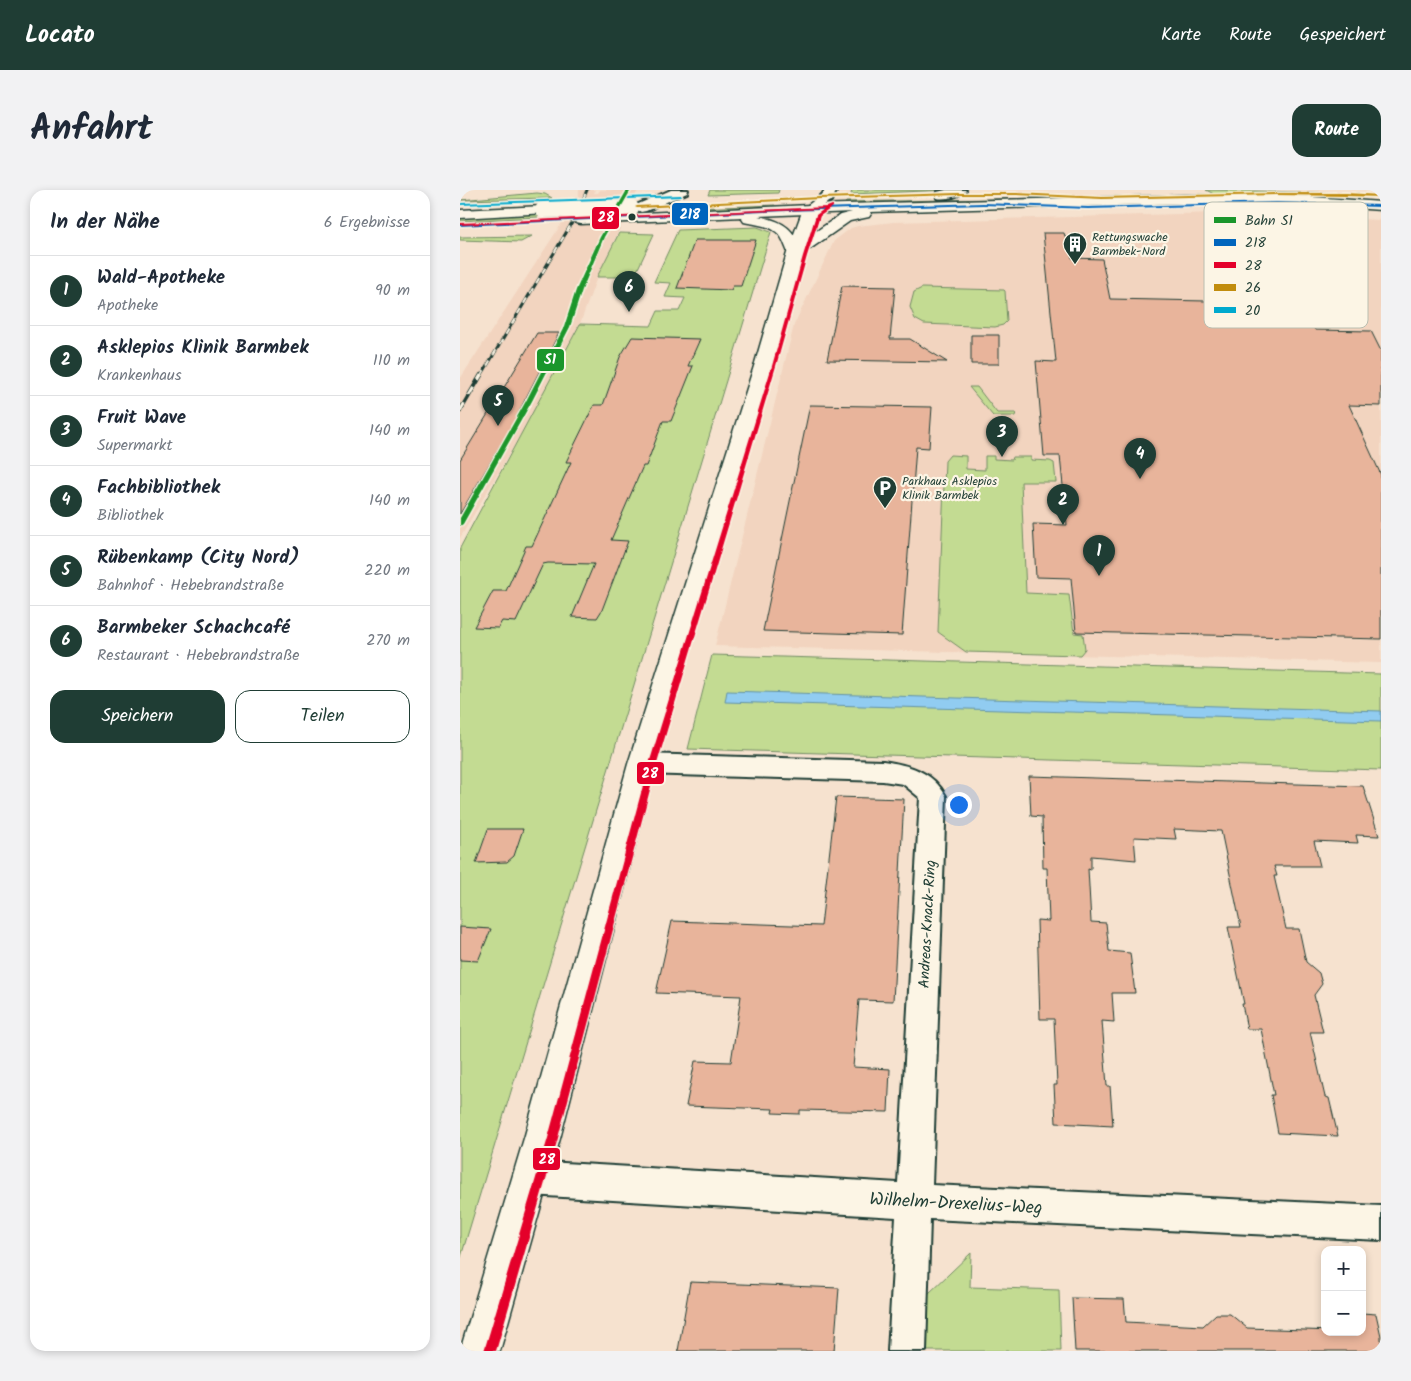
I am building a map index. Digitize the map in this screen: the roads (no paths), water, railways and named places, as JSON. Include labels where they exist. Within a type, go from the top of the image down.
[{"type":"main road","points":[[713,214],[829,194],[1051,194],[1166,190]]},
{"type":"main road","points":[[1371,190],[1381,190]]},
{"type":"main road","points":[[460,225],[539,216],[808,199],[986,204],[1209,198],[1282,199],[1324,202]]},
{"type":"main road","points":[[480,1351],[530,1178],[642,764],[766,358],[808,199]]},
{"type":"main road","points":[[795,253],[834,224],[852,216],[954,211],[986,204]]},
{"type":"main road","points":[[1368,205],[1381,206]]},
{"type":"main road","points":[[633,211],[713,214],[759,220],[780,227],[791,238],[795,253]]},
{"type":"main road","points":[[460,214],[539,216]]},
{"type":"street","points":[[633,211],[682,190]]},
{"type":"street","points":[[942,195],[960,190]]},
{"type":"street","name":"Andreas-Knack-Ring","points":[[642,764],[883,771],[905,774],[924,783],[933,796],[907,1351]]},
{"type":"street","name":"Wilhelm-Drexelius-Weg","points":[[530,1178],[914,1201],[1381,1223]]},
{"type":"water","points":[[727,691],[1381,711],[1381,721],[725,702]]},
{"type":"railway","points":[[481,376],[576,216],[587,190]]},
{"type":"railway","points":[[460,411],[481,375]]},
{"type":"rail line","name":"S1","points":[[460,524],[529,401],[567,327],[579,290],[602,237],[629,190]]},
{"type":"place","name":"Rettungswache Barmbek-Nord","points":[[1075,265]]},
{"type":"place","name":"Barmbeker Schachcafé","points":[[629,312]]},
{"type":"place","name":"Rübenkamp (City Nord)","points":[[498,426]]},
{"type":"place","name":"Fruit Wave","points":[[1002,457]]},
{"type":"place","name":"Fachbibliothek","points":[[1140,479]]},
{"type":"place","name":"Parkhaus Asklepios Klinik Barmbek","points":[[885,509]]},
{"type":"place","name":"Asklepios Klinik Barmbek","points":[[1063,525]]},
{"type":"place","name":"Wald-Apotheke","points":[[1099,576]]}]
